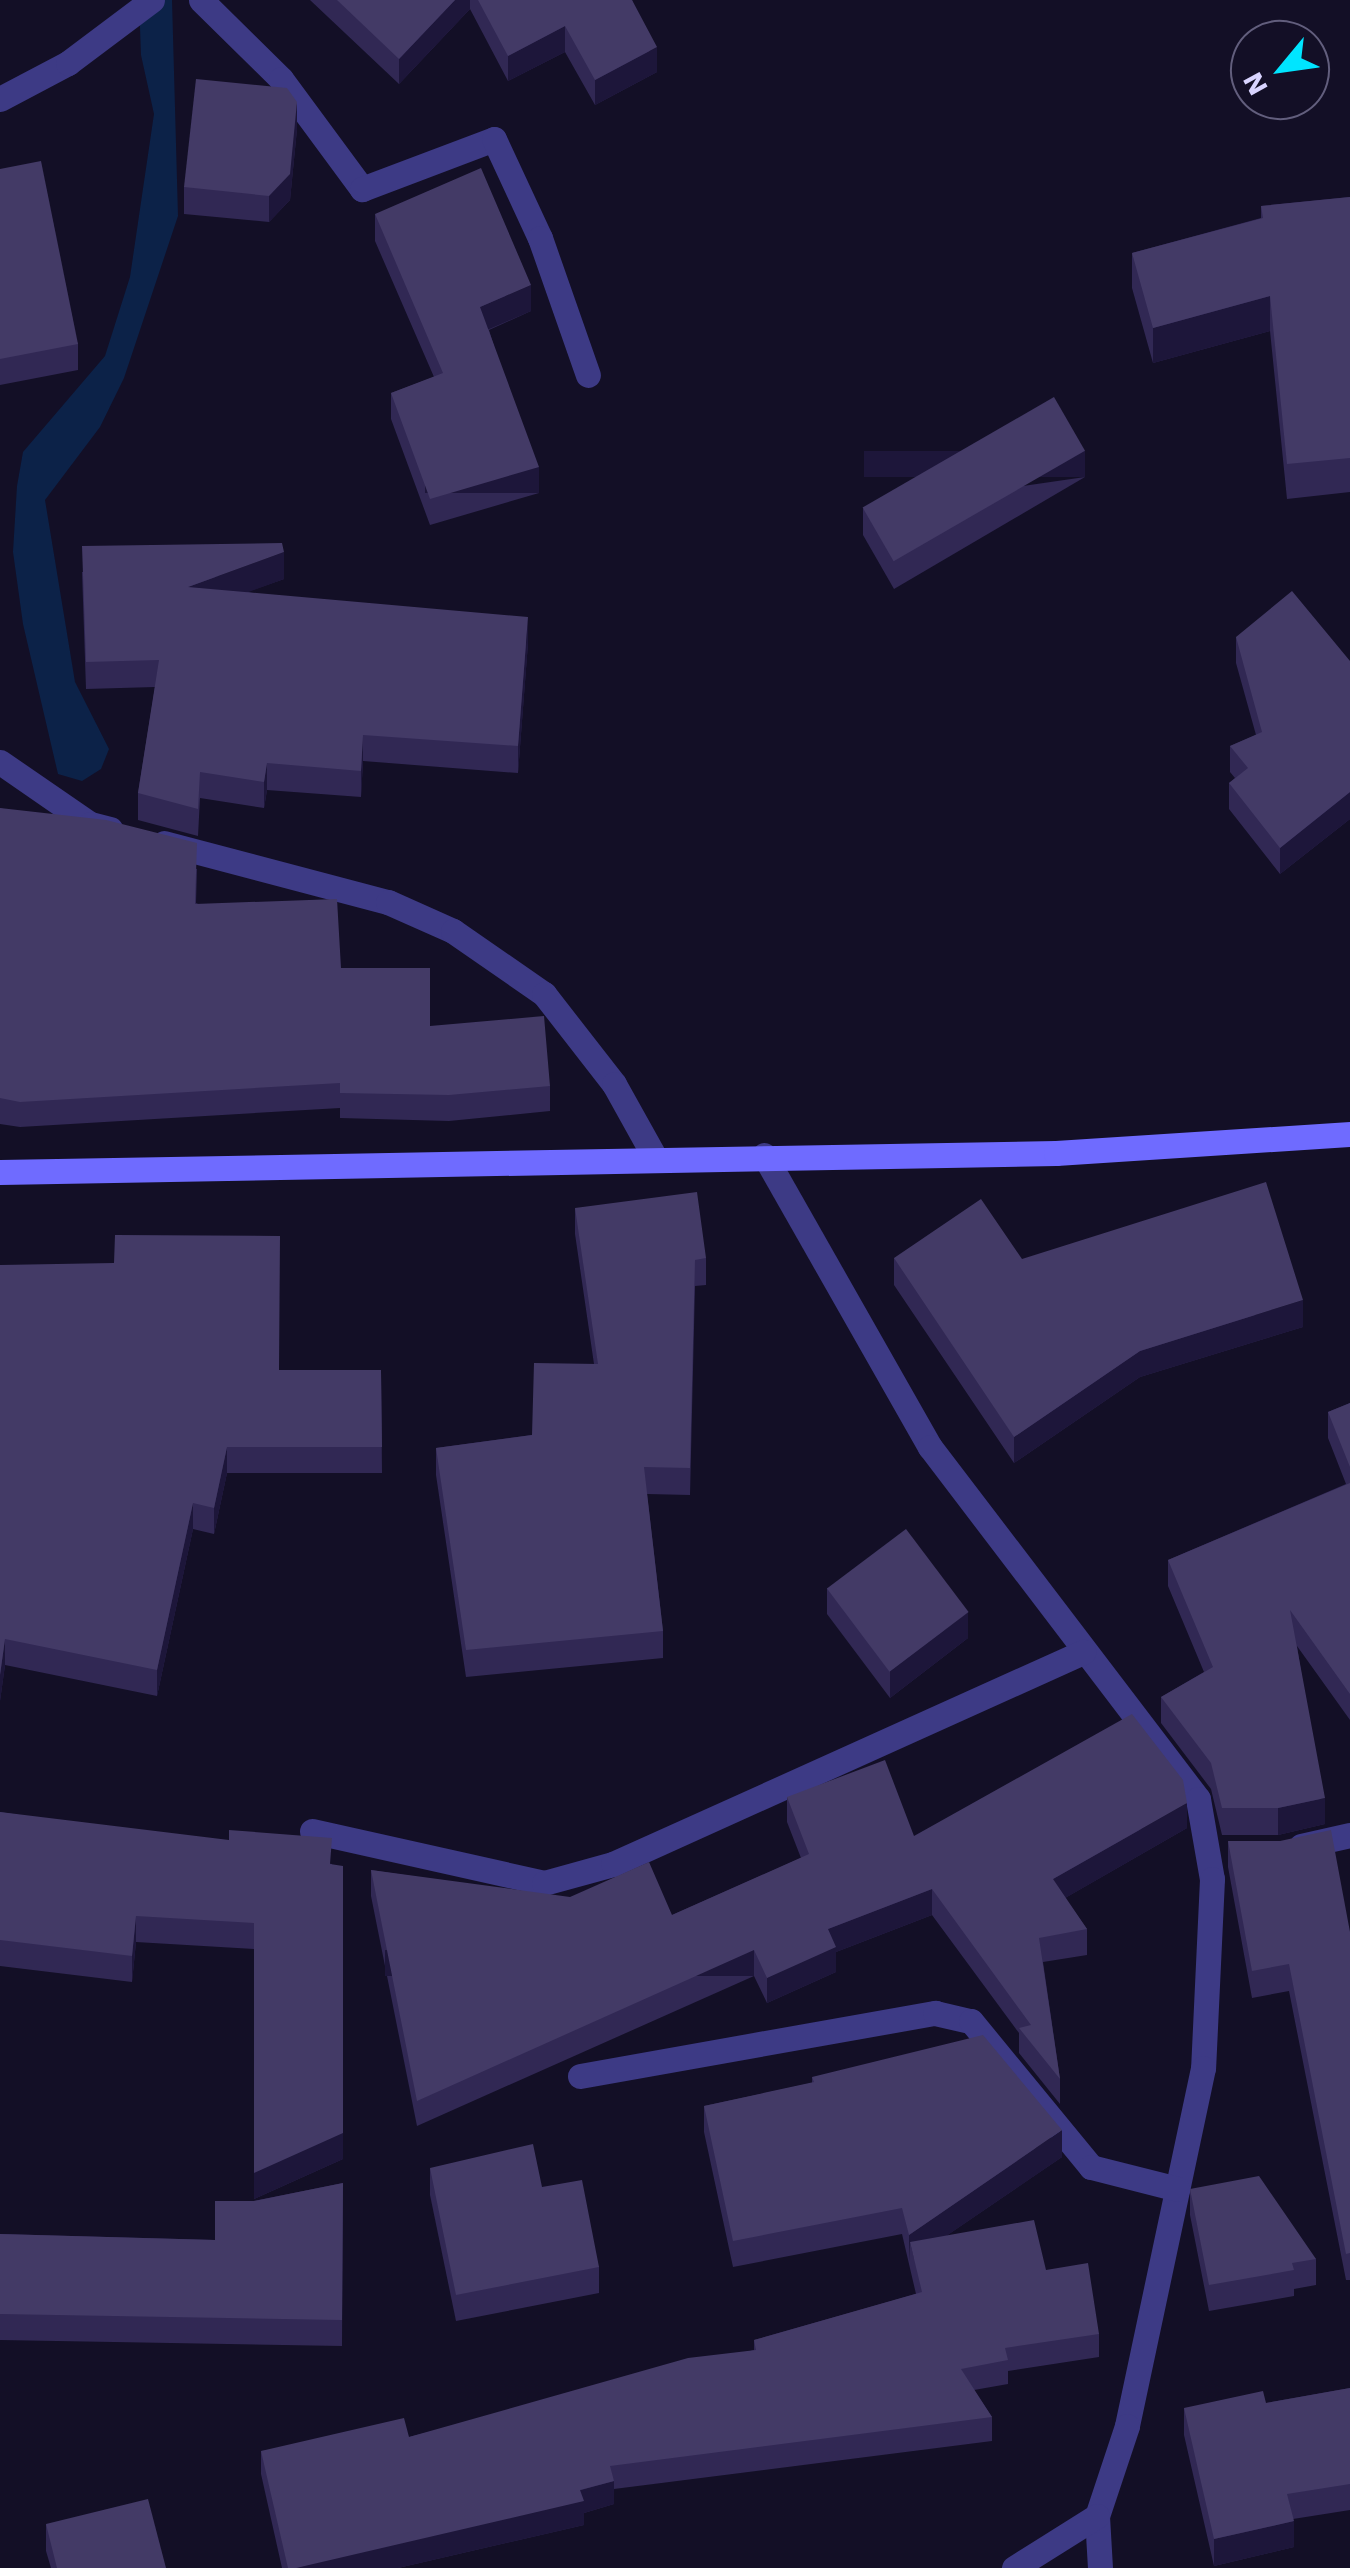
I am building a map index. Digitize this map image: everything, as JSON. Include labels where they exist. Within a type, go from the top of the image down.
[{"type":"street","points":[[0,99],[68,63],[152,0]]},
{"type":"street","points":[[201,0],[282,79],[362,189],[494,138],[540,238],[588,375]]},
{"type":"street","points":[[0,762],[90,824],[388,902],[453,930],[544,994],[614,1084],[654,1156]]},
{"type":"street","points":[[0,1172],[654,1156],[1056,1154],[1350,1134]]},
{"type":"street","points":[[764,1155],[930,1447],[1198,1800],[1212,1879],[1203,2068],[1126,2426],[1097,2516],[1100,2568]]},
{"type":"street","points":[[312,1831],[544,1883],[613,1864],[1083,1652]]},
{"type":"street","points":[[1280,1852],[1350,1835]]},
{"type":"street","points":[[1207,1851],[1244,1851]]},
{"type":"street","points":[[580,2076],[935,2013],[970,2021],[1091,2168],[1177,2188]]},
{"type":"street","points":[[1014,2568],[1097,2516]]},
{"type":"water","points":[[139,0],[172,0],[178,216],[124,378],[100,427],[45,500],[75,682],[109,749],[101,769],[82,781],[58,774],[23,624],[13,552],[17,486],[23,452],[105,356],[130,277],[154,114],[141,55]]},
{"type":"building","points":[[337,0],[455,0],[399,59]]},
{"type":"building","points":[[478,0],[632,0],[657,47],[595,80],[565,26],[508,56]]},
{"type":"building","points":[[196,79],[287,88],[297,102],[290,174],[269,196],[184,187]]},
{"type":"building","points":[[41,161],[78,344],[0,359],[0,169]]},
{"type":"building","points":[[481,168],[531,285],[480,307],[539,467],[430,499],[391,393],[443,373],[375,214]]},
{"type":"building","points":[[1350,197],[1350,458],[1287,464],[1270,296],[1153,328],[1132,253],[1263,218],[1261,206]]},
{"type":"building","points":[[1054,397],[1085,451],[894,561],[863,508]]},
{"type":"building","points":[[282,543],[284,552],[188,587],[528,617],[518,746],[363,735],[361,771],[267,763],[264,782],[200,772],[198,809],[138,793],[159,660],[86,662],[82,546]]},
{"type":"building","points":[[1292,591],[1350,661],[1350,792],[1280,848],[1229,783],[1248,768],[1230,746],[1262,732],[1236,637]]},
{"type":"building","points":[[0,808],[106,820],[197,843],[195,904],[337,899],[341,968],[430,968],[430,1026],[544,1016],[550,1086],[449,1095],[340,1093],[340,1083],[20,1102],[0,1098]]},
{"type":"building","points":[[1266,1182],[1303,1300],[1140,1351],[1014,1437],[894,1258],[981,1199],[1022,1259]]},
{"type":"building","points":[[697,1192],[706,1258],[695,1260],[690,1468],[644,1467],[663,1631],[466,1650],[436,1448],[532,1435],[534,1363],[598,1364],[575,1208]]},
{"type":"building","points":[[115,1235],[280,1236],[279,1370],[381,1370],[382,1447],[227,1447],[214,1508],[193,1503],[157,1670],[5,1639],[0,1675],[0,1265],[114,1263]]},
{"type":"building","points":[[1350,1403],[1350,1467],[1328,1412]]},
{"type":"building","points":[[1350,1483],[1350,1694],[1290,1610],[1325,1798],[1278,1808],[1222,1808],[1211,1763],[1161,1697],[1213,1667],[1168,1560]]},
{"type":"building","points":[[906,1529],[969,1612],[890,1672],[827,1589]]},
{"type":"building","points":[[1132,1714],[1183,1780],[1187,1803],[1053,1879],[1087,1929],[1039,1938],[1060,2079],[1019,2028],[1031,2025],[932,1889],[828,1929],[836,1947],[767,1978],[754,1950],[417,2101],[371,1870],[570,1897],[649,1862],[672,1915],[809,1854],[787,1797],[885,1760],[914,1836]]},
{"type":"building","points":[[0,1812],[229,1840],[229,1830],[332,1838],[330,1864],[343,1866],[343,2133],[254,2173],[254,1923],[136,1916],[132,1956],[0,1940]]},
{"type":"building","points":[[1331,1830],[1350,1932],[1350,2253],[1346,2254],[1289,1964],[1252,1971],[1228,1841],[1280,1841]]},
{"type":"building","points":[[983,2035],[1062,2130],[909,2235],[902,2208],[733,2241],[704,2106],[814,2082],[812,2077]]},
{"type":"building","points":[[533,2144],[542,2187],[582,2180],[599,2267],[456,2295],[430,2168]]},
{"type":"building","points":[[1259,2176],[1316,2259],[1292,2263],[1294,2270],[1209,2285],[1190,2189]]},
{"type":"building","points":[[343,2183],[342,2320],[0,2314],[0,2234],[215,2240],[215,2201],[254,2201]]},
{"type":"building","points":[[1034,2220],[1046,2270],[1088,2263],[1099,2334],[1005,2348],[1008,2360],[961,2369],[992,2417],[610,2466],[614,2481],[580,2490],[584,2501],[288,2568],[261,2451],[404,2418],[409,2437],[688,2358],[756,2350],[754,2340],[922,2292],[910,2242]]},
{"type":"building","points":[[1350,2388],[1350,2484],[1287,2494],[1294,2521],[1214,2539],[1184,2408],[1263,2391],[1266,2403]]},
{"type":"building","points":[[148,2499],[166,2568],[57,2568],[46,2524]]}]
